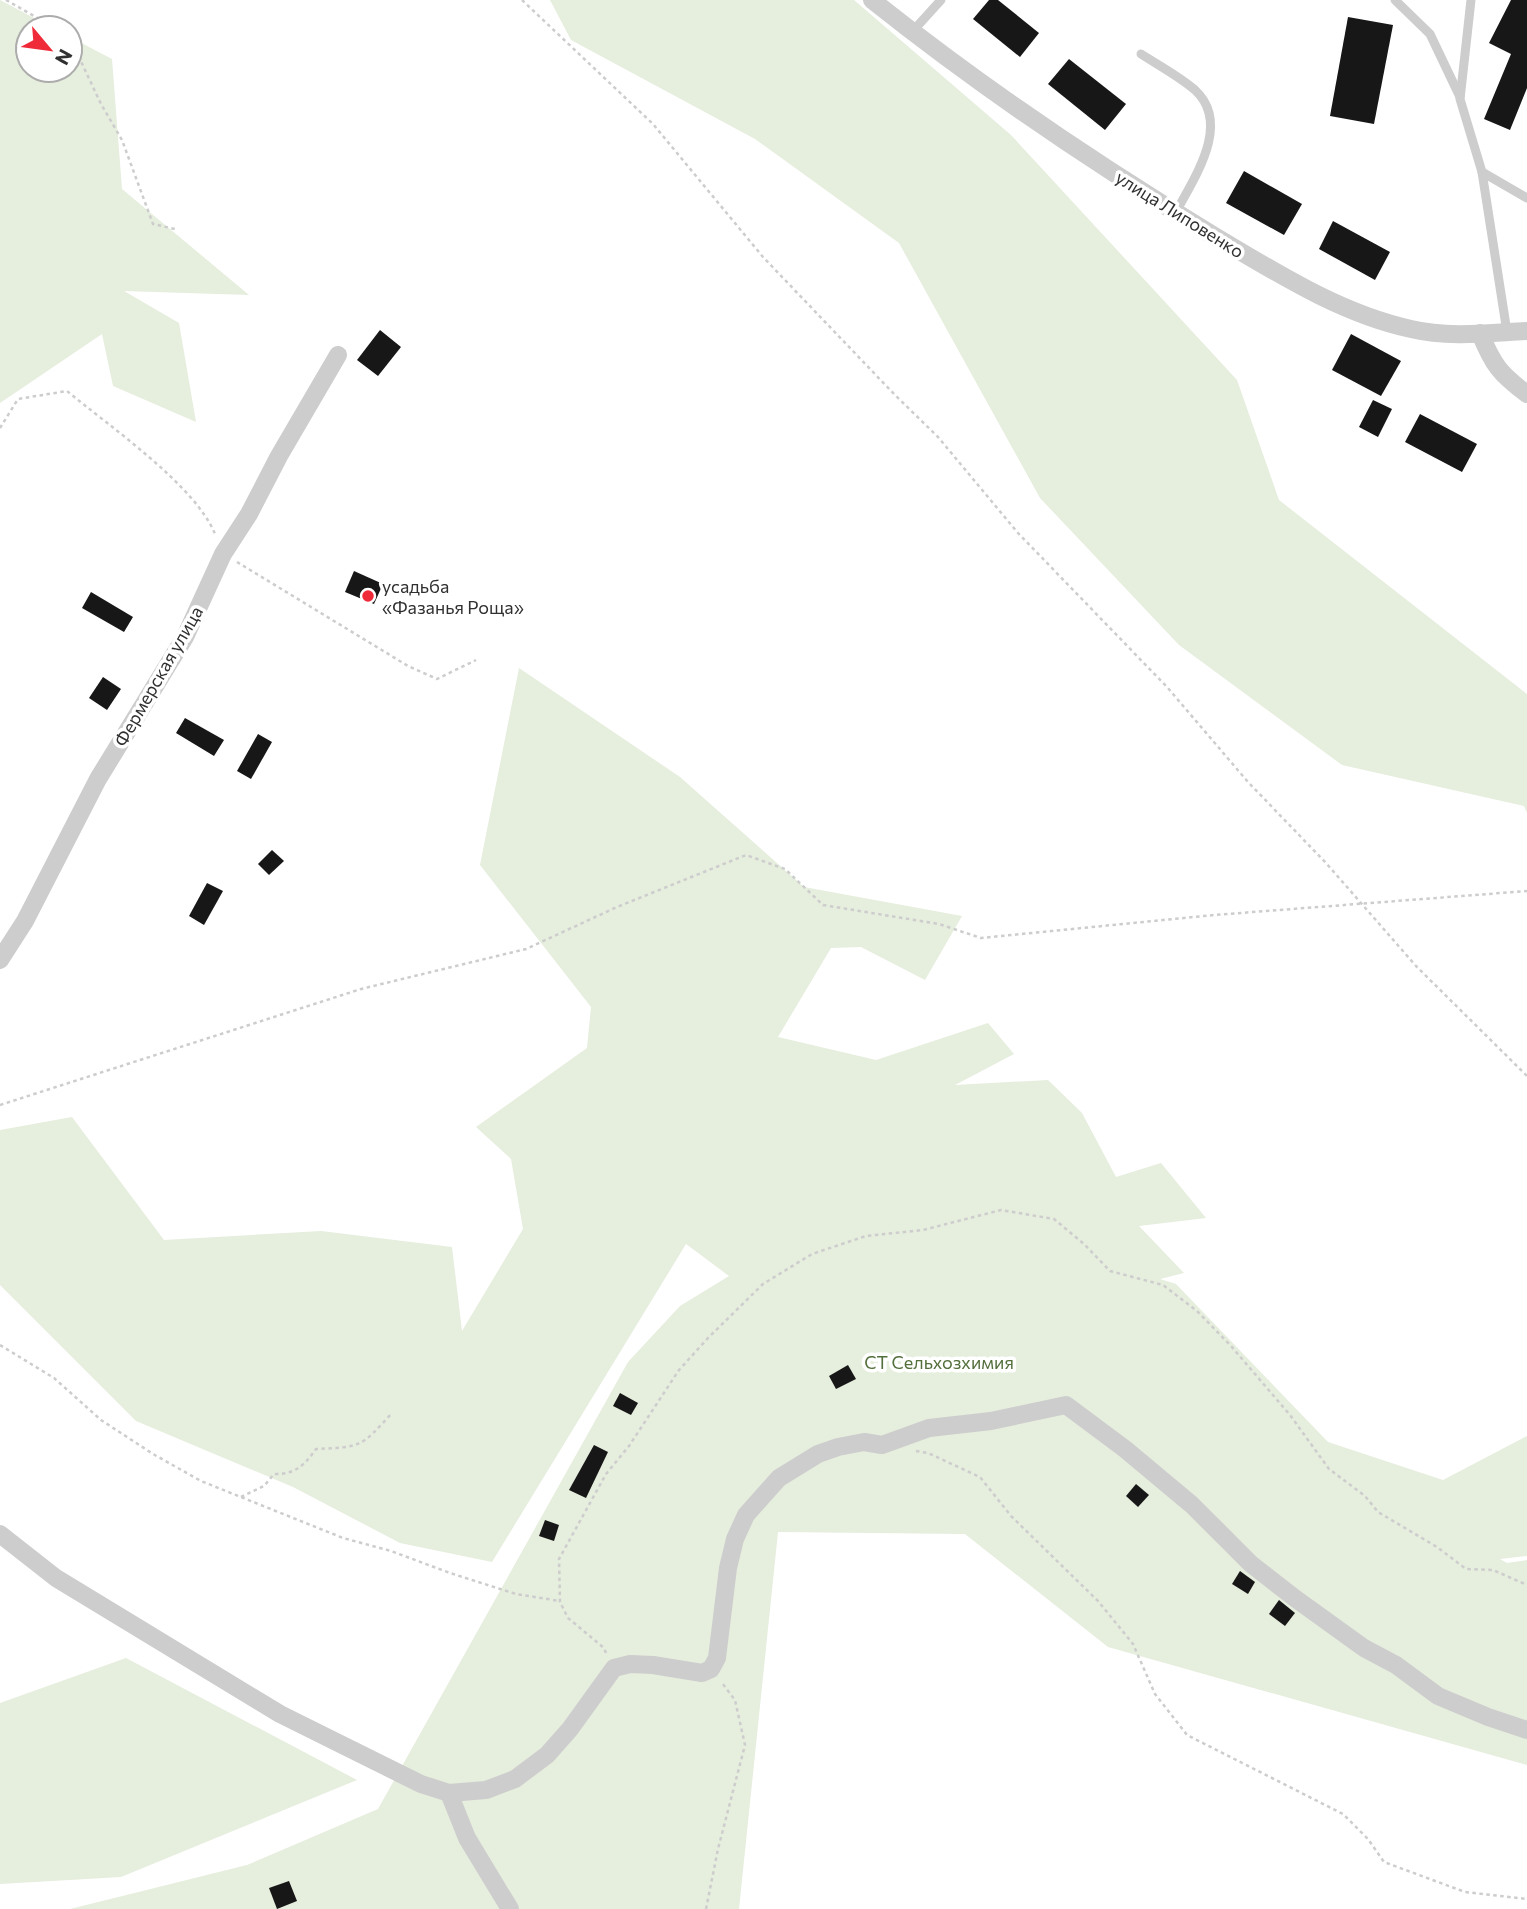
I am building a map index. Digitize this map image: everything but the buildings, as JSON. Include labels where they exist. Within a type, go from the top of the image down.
[{"type":"street","name":"улица Липовенко","points":[[873,0],[974,79],[1114,174],[1276,272],[1353,311],[1385,323],[1440,335],[1527,331]]},
{"type":"street","points":[[1480,333],[1489,356],[1502,375],[1527,394]]},
{"type":"street","name":"Фермерская улица","points":[[0,960],[25,921],[98,779],[185,637],[223,554],[250,514],[279,456],[338,355]]},
{"type":"street","points":[[0,1534],[56,1578],[280,1714],[421,1784],[449,1793],[486,1790],[516,1779],[547,1755],[570,1729],[614,1668],[630,1664],[653,1665],[702,1674],[711,1669],[717,1658],[728,1568],[735,1539],[746,1515],[779,1478],[818,1454],[838,1447],[864,1442],[882,1445],[929,1428],[991,1421],[1066,1405],[1125,1448],[1192,1505],[1251,1564],[1364,1648],[1396,1665],[1438,1696],[1527,1730]]},
{"type":"street","points":[[449,1793],[467,1838],[510,1909]]},
{"type":"lane","points":[[912,32],[941,0]]},
{"type":"lane","points":[[1395,0],[1430,34],[1460,99],[1482,172],[1507,332]]},
{"type":"lane","points":[[1460,99],[1471,0]]},
{"type":"lane","points":[[1141,54],[1196,91],[1208,112],[1213,130],[1206,151],[1176,212]]},
{"type":"lane","points":[[1482,172],[1527,198]]},
{"type":"path","points":[[6,0],[32,14]]},
{"type":"path","points":[[522,0],[653,124],[763,257],[938,437],[1018,533],[1167,687],[1255,790],[1292,827],[1436,987],[1527,1076]]},
{"type":"path","points":[[84,69],[100,104],[122,140],[153,224],[175,229]]},
{"type":"path","points":[[0,428],[18,399],[67,391],[161,468],[195,501],[212,527],[223,554],[398,660],[438,679],[476,660]]},
{"type":"path","points":[[0,1105],[361,989],[526,949],[617,907],[746,855],[785,869],[823,905],[939,923],[981,938],[1361,903],[1527,891]]},
{"type":"path","points":[[614,1668],[604,1648],[568,1618],[560,1602],[559,1559],[606,1475],[629,1446],[679,1370],[764,1284],[812,1254],[866,1236],[923,1230],[1001,1210],[1054,1219],[1110,1271],[1163,1285],[1197,1311],[1231,1346],[1290,1415],[1329,1469],[1365,1496],[1378,1512],[1437,1547],[1466,1569],[1493,1570],[1527,1586]]},
{"type":"path","points":[[0,1345],[54,1378],[102,1420],[153,1454],[201,1481],[343,1538],[391,1551],[516,1594],[560,1602]]},
{"type":"path","points":[[241,1497],[264,1486],[274,1474],[289,1475],[307,1462],[316,1449],[357,1446],[369,1439],[392,1413]]},
{"type":"path","points":[[882,1445],[928,1453],[980,1477],[1011,1516],[1098,1601],[1133,1644],[1155,1694],[1186,1735],[1343,1814],[1368,1839],[1384,1862],[1465,1892],[1527,1899]]},
{"type":"path","points":[[706,1909],[718,1849],[745,1745],[735,1700],[711,1669]]},
{"type":"green space","points":[[0,0],[26,14],[14,14],[14,84],[84,84],[84,44],[112,59],[122,189],[249,295],[124,291],[179,323],[196,422],[113,386],[102,334],[0,403]]},
{"type":"green space","points":[[550,0],[854,0],[1011,135],[1237,380],[1279,500],[1527,694],[1527,813],[1524,806],[1342,765],[1179,645],[1040,498],[899,243],[755,139],[571,40]]},
{"type":"green space","name":"СТ Сельхозхимия","points":[[519,668],[680,777],[804,887],[962,916],[925,980],[861,947],[831,948],[778,1037],[876,1060],[988,1023],[1014,1054],[955,1085],[1048,1080],[1082,1113],[1116,1177],[1161,1163],[1206,1218],[1139,1226],[1184,1273],[1160,1279],[1176,1284],[1328,1442],[1443,1480],[1527,1436],[1527,1556],[1500,1559],[1507,1563],[1527,1560],[1527,1765],[1108,1647],[965,1534],[778,1532],[739,1909],[70,1909],[247,1865],[378,1809],[628,1362],[680,1306],[729,1276],[686,1244],[492,1562],[400,1543],[293,1487],[136,1421],[0,1285],[0,1130],[72,1117],[164,1240],[321,1231],[452,1247],[462,1331],[523,1229],[511,1159],[476,1127],[587,1048],[591,1007],[480,865]]},
{"type":"green space","points":[[126,1658],[357,1780],[121,1877],[0,1884],[0,1703]]},
{"type":"place","name":"усадьба «Фазанья Роща»","points":[[368,596]]}]
